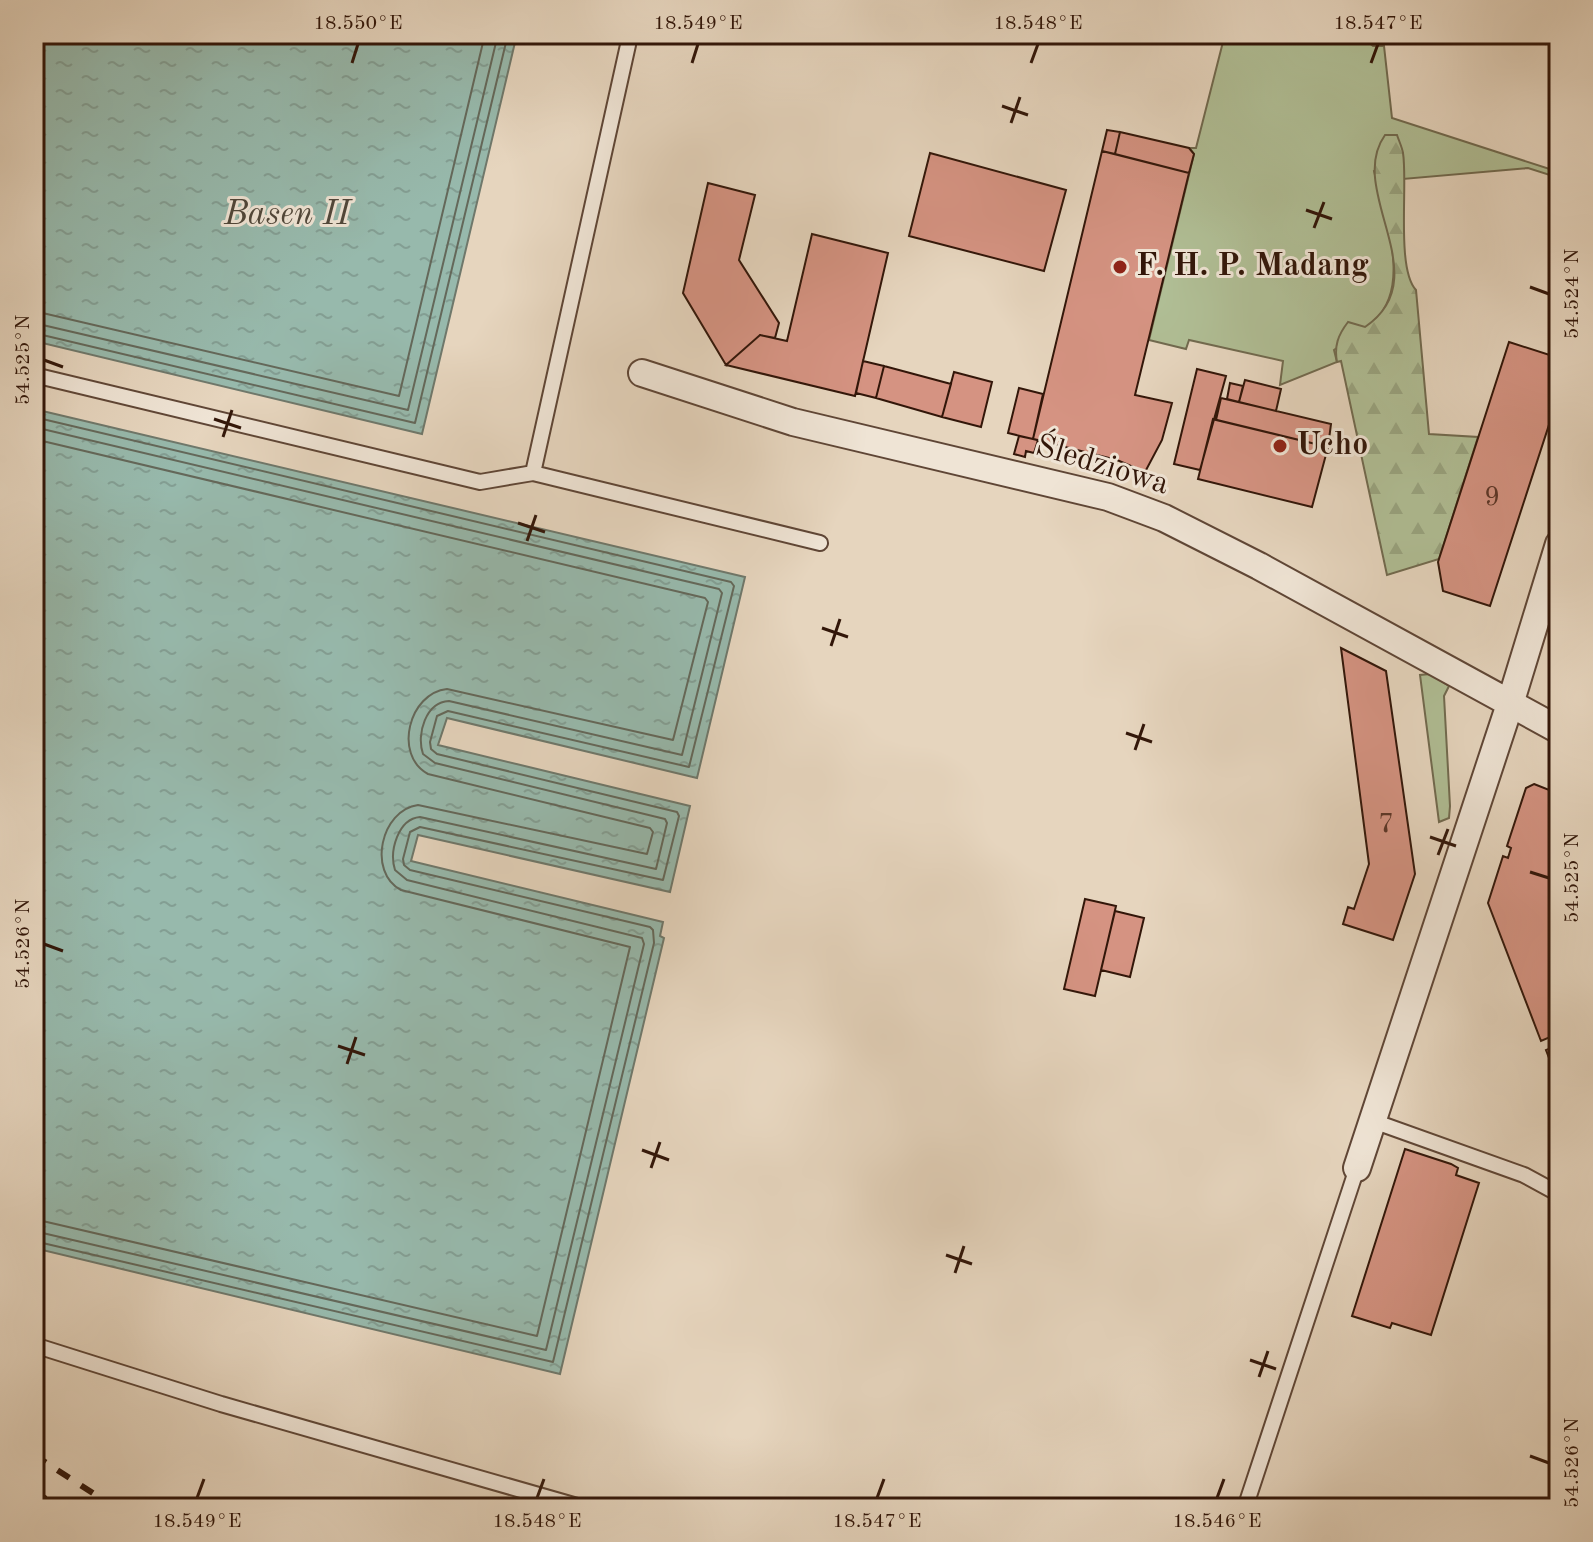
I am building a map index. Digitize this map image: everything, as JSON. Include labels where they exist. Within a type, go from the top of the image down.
[{"type":"street","name":"Śledziowa","points":[[642,373],[793,422],[1108,497],[1138,507],[1259,566],[1559,730]]},
{"type":"street","points":[[1357,1168],[1510,704],[1559,544]]},
{"type":"lane","points":[[533,473],[628,45]]},
{"type":"lane","points":[[34,375],[480,482],[533,473],[820,543]]},
{"type":"lane","points":[[1373,1121],[1524,1175],[1559,1194]]},
{"type":"lane","points":[[1245,1508],[1357,1168]]},
{"type":"lane","points":[[34,1345],[221,1404],[584,1508]]},
{"type":"green space","points":[[1225,34],[1359,34],[1373,46],[1384,46],[1392,118],[1559,172],[1559,178],[1528,168],[1403,179],[1403,154],[1374,171],[1394,269],[1386,305],[1375,320],[1334,350],[1337,362],[1280,385],[1283,361],[1189,340],[1186,349],[1149,340],[1194,154],[1189,148],[1196,148]]},
{"type":"green space","points":[[1385,135],[1397,135],[1403,153],[1404,246],[1410,279],[1416,290],[1429,434],[1478,437],[1439,559],[1387,575],[1341,361],[1337,362],[1336,351],[1339,336],[1348,322],[1365,327],[1385,307],[1394,284],[1393,259],[1375,182],[1376,157]]},
{"type":"green space","points":[[1430,674],[1449,686],[1444,696],[1450,806],[1449,818],[1439,822],[1420,675]]},
{"type":"water","name":"Basen II","points":[[34,34],[517,34],[422,434],[34,341]]},
{"type":"water","points":[[34,409],[745,577],[697,778],[447,718],[438,745],[690,806],[670,892],[418,835],[411,861],[663,922],[660,936],[664,938],[560,1374],[34,1248]]},
{"type":"building","points":[[1524,34],[1546,34],[1545,44],[1528,38]]},
{"type":"building","points":[[1107,130],[1120,132],[1115,154],[1102,151]]},
{"type":"building","points":[[1120,132],[1189,148],[1194,154],[1189,173],[1115,154]]},
{"type":"building","name":"F. H. P. Madang","points":[[1102,151],[1189,173],[1135,395],[1172,403],[1162,440],[1145,472],[1117,460],[1033,439]]},
{"type":"building","points":[[930,153],[1066,190],[1044,271],[909,236]]},
{"type":"building","points":[[708,183],[755,195],[739,260],[779,323],[775,338],[760,335],[726,365],[683,293]]},
{"type":"building","points":[[812,234],[888,253],[855,396],[726,365],[760,335],[787,341]]},
{"type":"building","points":[[1509,342],[1559,358],[1559,394],[1490,606],[1443,591],[1438,562]]},
{"type":"building","points":[[863,361],[884,366],[876,398],[856,393]]},
{"type":"building","points":[[884,366],[951,384],[942,417],[876,398]]},
{"type":"building","points":[[1197,369],[1226,376],[1200,470],[1174,464]]},
{"type":"building","points":[[954,372],[992,382],[981,427],[942,417]]},
{"type":"building","points":[[1245,380],[1281,389],[1276,411],[1239,402]]},
{"type":"building","points":[[1230,383],[1243,386],[1239,402],[1227,399]]},
{"type":"building","points":[[1019,388],[1043,394],[1033,439],[1008,433]]},
{"type":"building","points":[[1221,398],[1331,424],[1328,447],[1216,420]]},
{"type":"building","points":[[1213,419],[1328,447],[1312,507],[1198,479]]},
{"type":"building","points":[[1019,436],[1038,440],[1034,453],[1026,451],[1025,457],[1014,454]]},
{"type":"building","points":[[1341,648],[1386,671],[1415,874],[1393,940],[1343,924],[1348,907],[1354,909],[1369,864]]},
{"type":"building","points":[[1534,784],[1549,790],[1550,787],[1559,794],[1559,1084],[1546,1050],[1554,1047],[1550,1037],[1541,1041],[1488,903],[1503,856],[1508,858],[1511,848],[1507,846],[1526,788]]},
{"type":"building","points":[[1085,899],[1116,906],[1095,996],[1064,989]]},
{"type":"building","points":[[1115,911],[1144,918],[1130,977],[1101,970]]},
{"type":"building","points":[[1405,1149],[1451,1164],[1458,1168],[1456,1175],[1479,1183],[1431,1335],[1392,1323],[1390,1328],[1352,1316]]},
{"type":"railway","points":[[34,1455],[116,1508]]},
{"type":"railway","points":[[34,1491],[60,1508]]},
{"type":"place","name":"F. H. P. Madang","points":[[1120,267]]},
{"type":"place","name":"Ucho","points":[[1280,446]]}]
